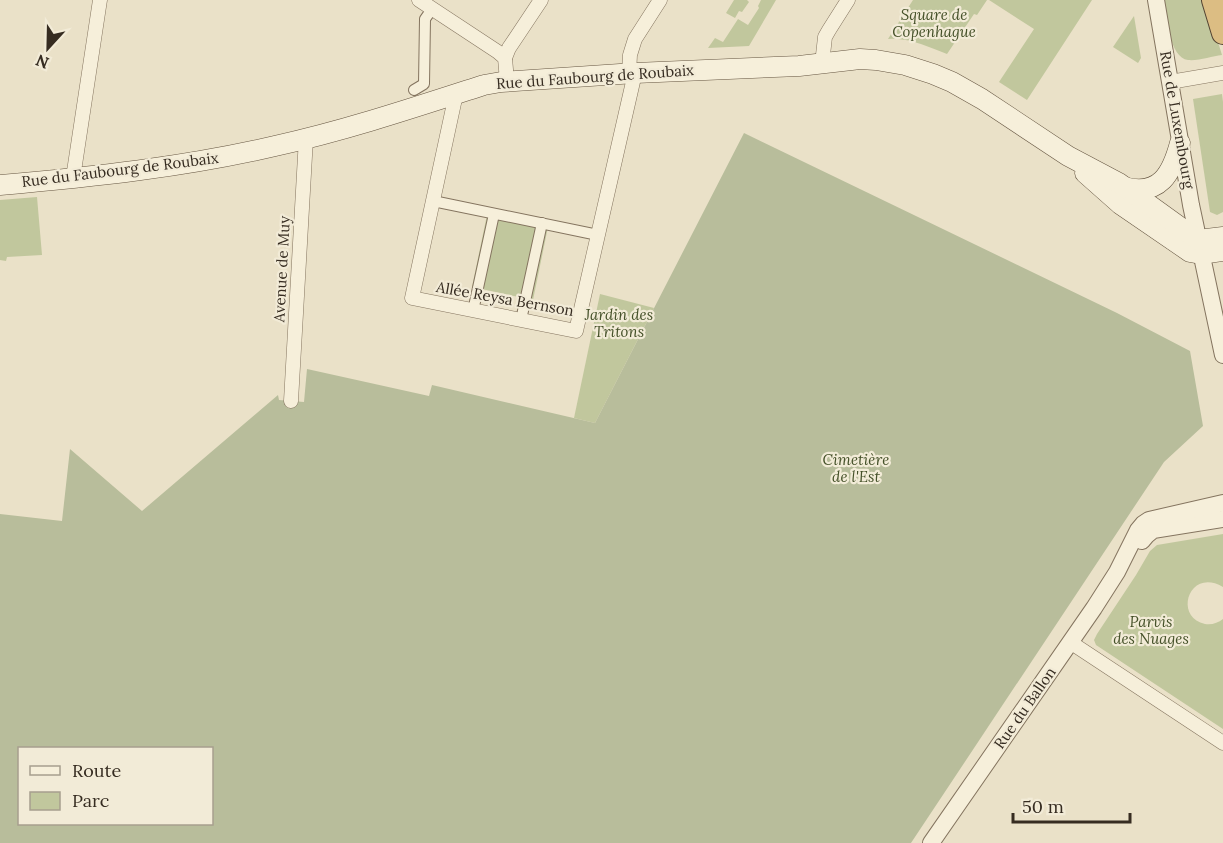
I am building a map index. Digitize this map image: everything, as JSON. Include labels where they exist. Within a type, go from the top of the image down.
[{"type":"highway","points":[[1214,0],[1223,33]]},
{"type":"main road","name":"Rue du Faubourg de Roubaix","points":[[0,185],[73,178],[213,159],[274,147],[484,85],[507,81],[785,67],[860,59],[905,65],[952,82],[982,99],[1068,156],[1124,187],[1199,247],[1190,252],[1120,204],[1068,156]]},
{"type":"main road","points":[[1124,187],[1142,189],[1162,181],[1172,168],[1180,143]]},
{"type":"main road","points":[[1199,247],[1223,237]]},
{"type":"main road","points":[[1199,247],[1223,251]]},
{"type":"street","points":[[73,178],[100,0]]},
{"type":"street","points":[[419,0],[434,4],[505,58]]},
{"type":"street","points":[[507,81],[505,58],[509,48],[541,0]]},
{"type":"street","name":"Allée Reysa Bernson","points":[[456,94],[412,298],[576,331],[632,73],[630,56],[635,39],[660,0]]},
{"type":"street","points":[[822,64],[825,37],[848,0]]},
{"type":"street","name":"Rue de Luxembourg","points":[[1156,0],[1199,247],[1223,355]]},
{"type":"street","points":[[414,90],[424,84],[425,19],[434,4]]},
{"type":"street","points":[[1170,82],[1223,73]]},
{"type":"street","name":"Avenue de Muy","points":[[291,401],[306,138]]},
{"type":"street","points":[[433,201],[598,235]]},
{"type":"street","points":[[474,311],[494,214]]},
{"type":"street","points":[[521,320],[542,223]]},
{"type":"street","name":"Rue du Ballon","points":[[1117,572],[1138,530],[1149,520],[1223,503]]},
{"type":"street","name":"Rue du Ballon","points":[[931,843],[1054,668],[1117,572],[1147,535],[1154,530],[1223,519]]},
{"type":"street","points":[[1070,642],[1223,743]]},
{"type":"green space","points":[[734,0],[749,2],[735,18],[726,13]]},
{"type":"green space","points":[[761,0],[776,0],[749,46],[708,48],[715,38],[723,42],[738,19],[748,25],[759,8]]},
{"type":"green space","name":"Square de Copenhague","points":[[913,0],[987,0],[977,15],[974,14],[947,54],[911,41],[888,39]]},
{"type":"green space","name":"Square de Copenhague","points":[[989,0],[1092,0],[1027,100],[999,82],[1034,29]]},
{"type":"green space","points":[[1163,0],[1205,0],[1222,55],[1192,60],[1182,57],[1177,52],[1170,35]]},
{"type":"green space","points":[[1134,16],[1141,58],[1138,63],[1113,47]]},
{"type":"green space","points":[[1222,94],[1223,212],[1217,215],[1210,212],[1193,99]]},
{"type":"green space","name":"Cimetière de l'Est","points":[[744,133],[1117,313],[1190,351],[1203,426],[1164,462],[911,843],[0,843],[0,514],[62,521],[70,449],[142,511],[278,395],[279,400],[304,402],[307,369],[429,396],[432,385],[595,423]]},
{"type":"green space","points":[[37,197],[42,255],[7,257],[6,261],[0,260],[0,200]]},
{"type":"green space","points":[[487,215],[548,227],[533,300],[472,287]]},
{"type":"green space","name":"Jardin des Tritons","points":[[600,294],[654,308],[595,423],[574,418]]},
{"type":"green space","name":"Parvis des Nuages","points":[[1223,534],[1223,587],[1201,583],[1189,595],[1188,604],[1195,620],[1210,624],[1223,619],[1223,729],[1096,645],[1094,640],[1150,551],[1157,545]]}]
